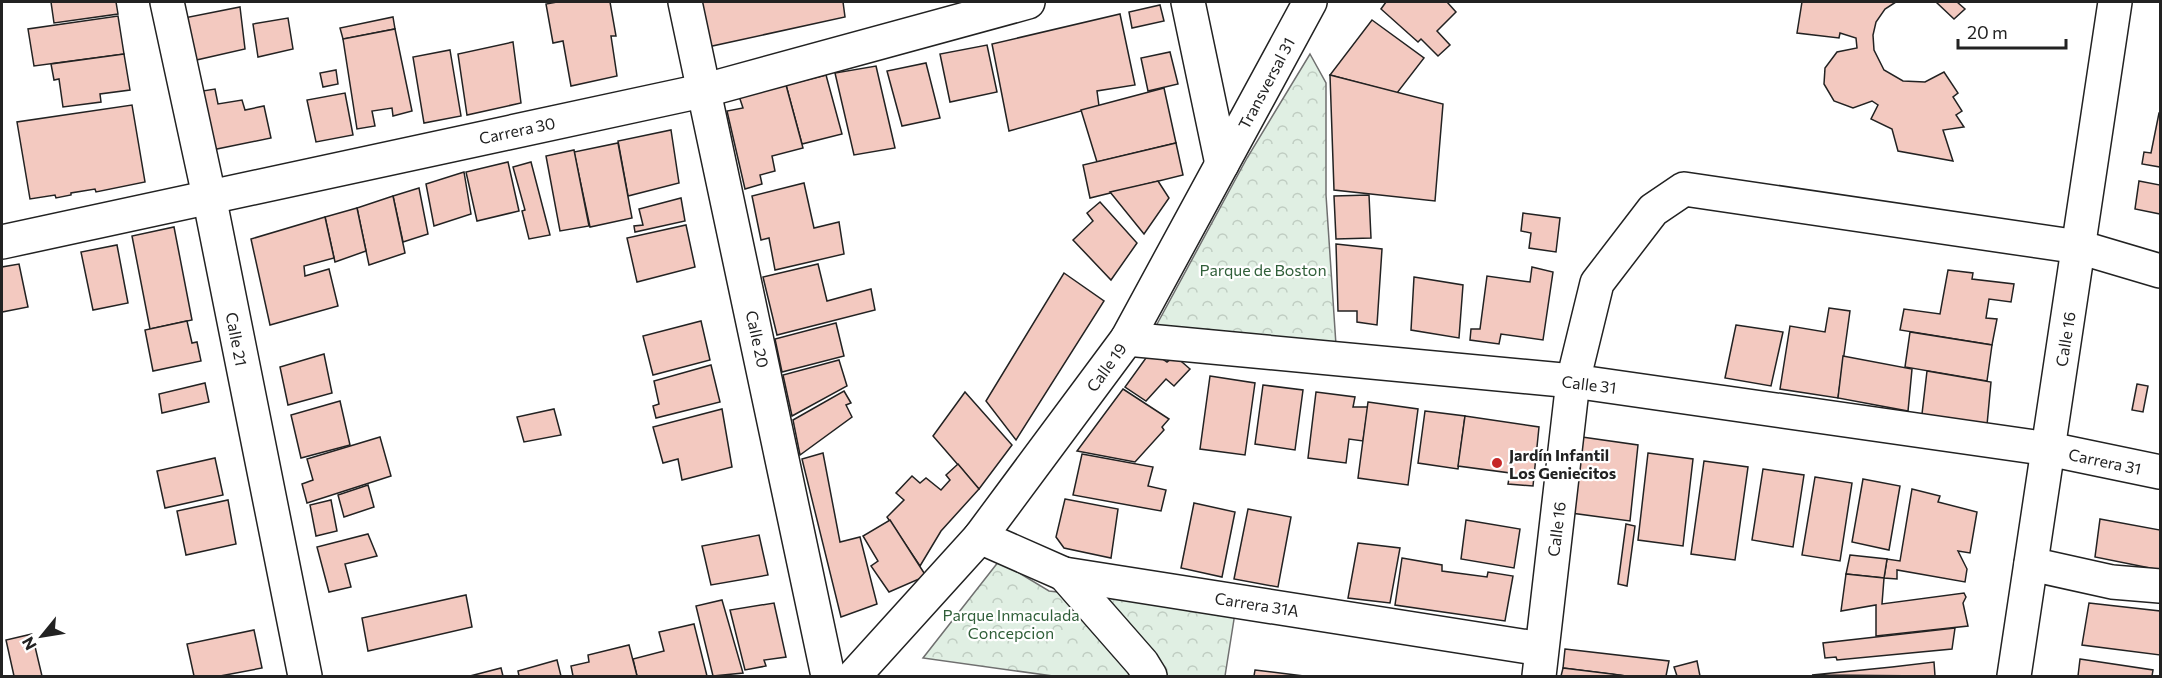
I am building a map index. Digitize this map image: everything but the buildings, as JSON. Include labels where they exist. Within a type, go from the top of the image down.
[{"type":"main road","name":"Calle 21","points":[[166,2],[209,196],[305,676]]},
{"type":"main road","name":"Calle 20","points":[[685,2],[706,90],[828,676]]},
{"type":"main road","name":"Carrera 30","points":[[2,242],[706,90],[1028,2]]},
{"type":"main road","points":[[1188,2],[1222,164]]},
{"type":"main road","name":"Transversal 31","points":[[1222,164],[1310,2]]},
{"type":"main road","name":"Calle 16","points":[[2014,676],[2115,2]]},
{"type":"main road","name":"Calle 19","points":[[854,676],[980,537],[1127,339],[1222,164]]},
{"type":"main road","name":"Calle 16","points":[[1540,663],[1573,381],[1597,284],[1653,210],[1684,189],[2079,247],[2160,271]]},
{"type":"main road","name":"Calle 31","points":[[1127,339],[1573,381],[2049,449]]},
{"type":"main road","name":"Carrera 31","points":[[2049,449],[2160,472]]},
{"type":"main road","name":"Carrera 31A","points":[[980,537],[1064,574],[1540,663]]},
{"type":"main road","points":[[2031,564],[2112,582],[2160,586]]},
{"type":"main road","points":[[1064,574],[1142,663],[1150,676]]},
{"type":"green space","name":"Parque de Boston","points":[[1310,54],[1326,83],[1326,195],[1336,345],[1156,326],[1247,158]]},
{"type":"green space","name":"Parque Inmaculada Concepcion","points":[[999,561],[1049,591],[1235,613],[1225,676],[1053,676],[923,658]]},
{"type":"place","name":"Jardín Infantil Los Geniecitos","points":[[1497,463]]}]
